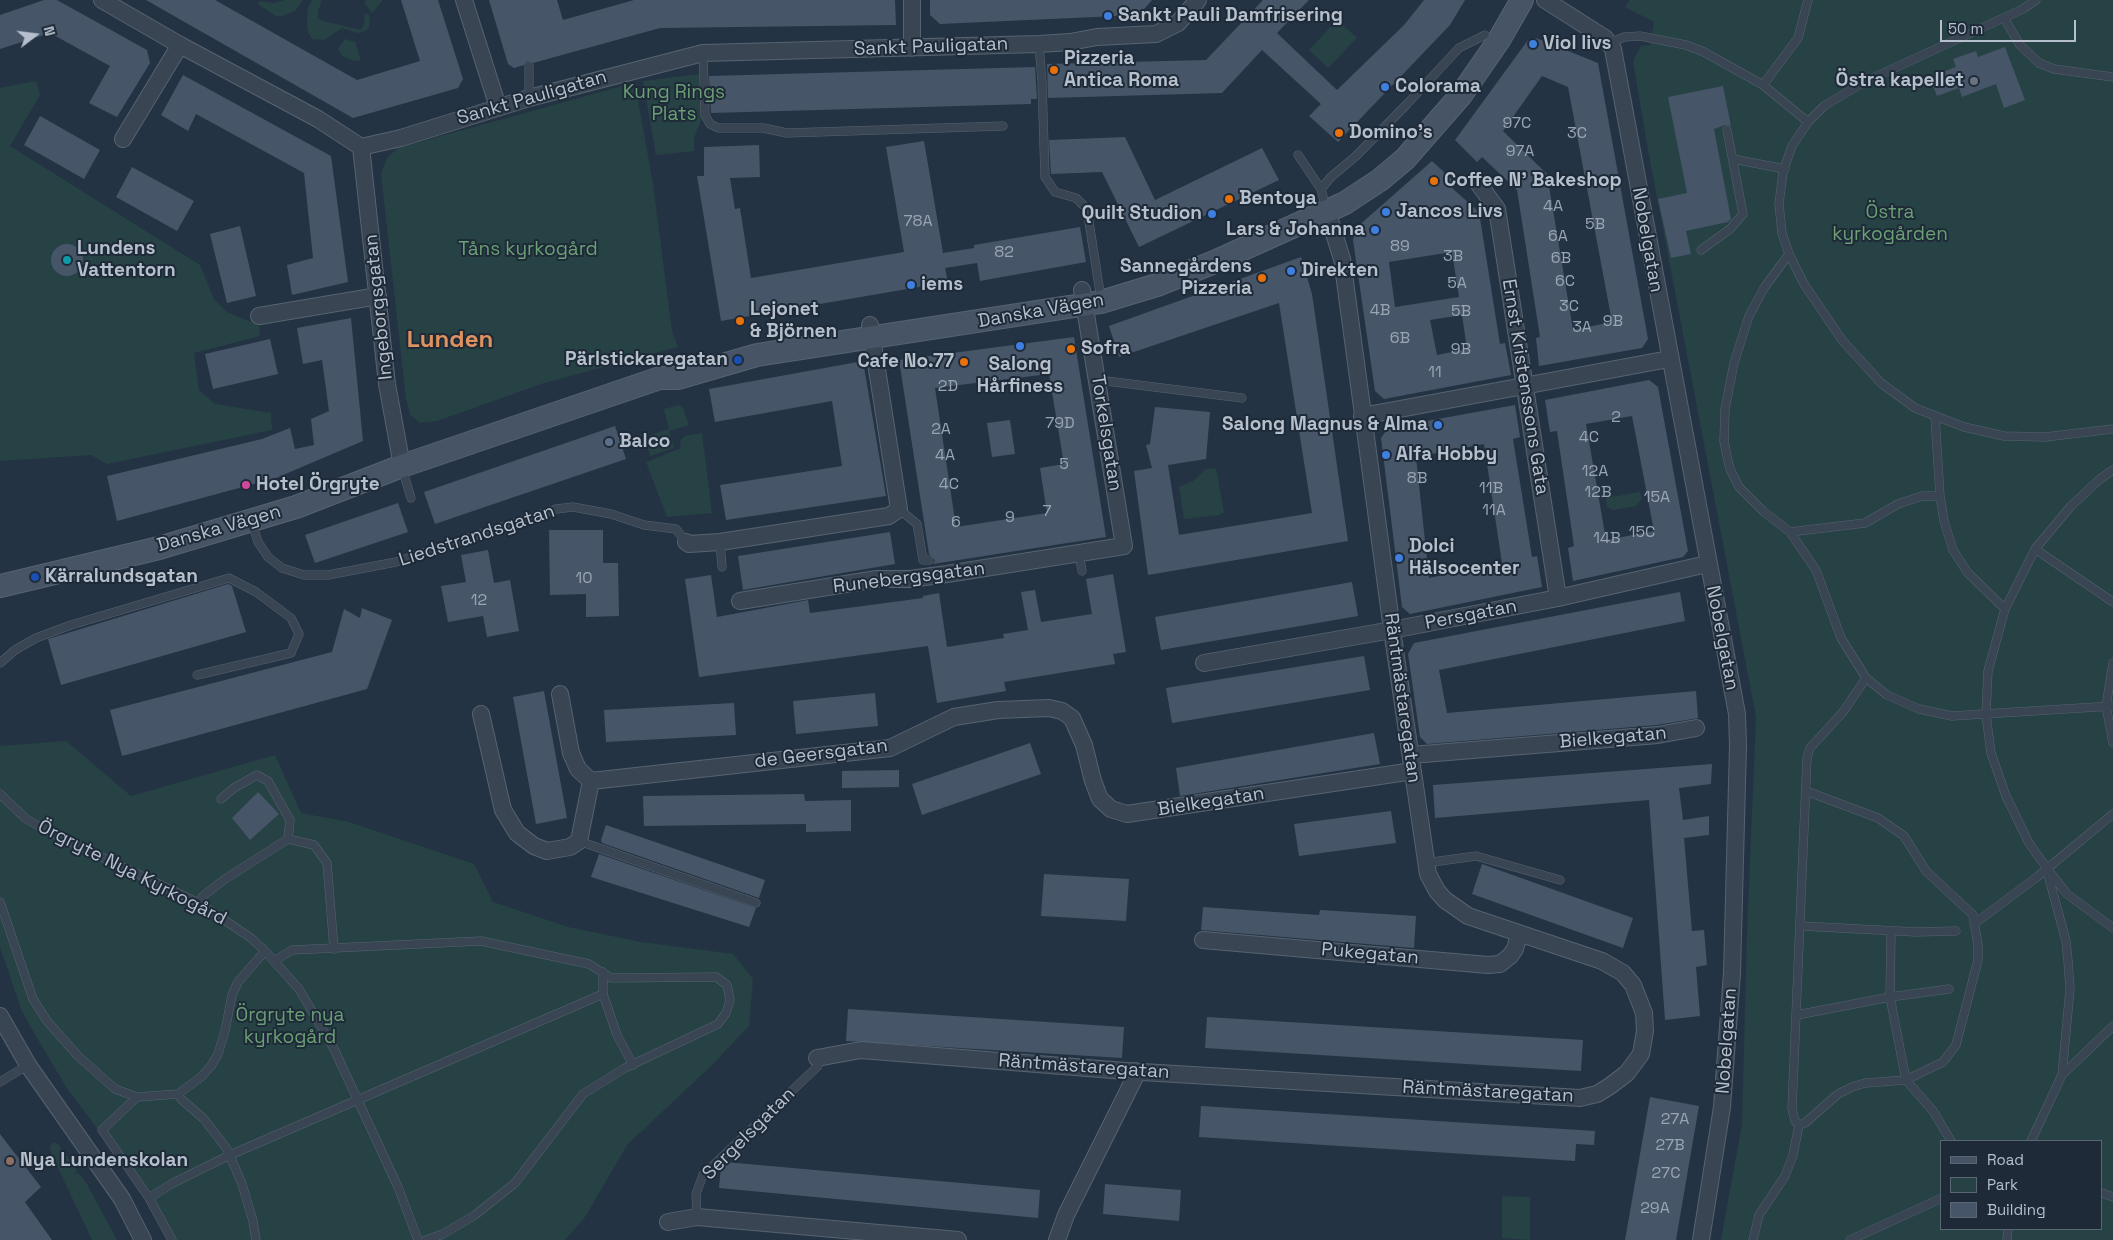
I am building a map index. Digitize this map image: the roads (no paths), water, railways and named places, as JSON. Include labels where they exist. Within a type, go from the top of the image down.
[{"type":"street","points":[[102,0],[180,45],[318,119],[361,147]]},
{"type":"street","points":[[464,0],[498,107]]},
{"type":"street","points":[[912,0],[912,48]]},
{"type":"street","name":"Sankt Pauligatan","points":[[361,147],[401,138],[529,98],[703,53],[1039,44],[1070,42],[1097,37],[1156,34],[1178,23],[1198,0]]},
{"type":"street","name":"Danska Vägen","points":[[0,586],[159,548],[252,521],[334,493],[402,466],[660,378],[678,378],[757,355],[871,332],[1157,285],[1212,263],[1354,180],[1400,145],[1450,85],[1485,35],[1506,0]]},
{"type":"street","name":"Danska Vägen","points":[[1323,199],[1362,193],[1411,152],[1461,95],[1484,64],[1522,0]]},
{"type":"street","points":[[1545,0],[1610,43]]},
{"type":"street","name":"Nobelgatan","points":[[1610,43],[1615,59],[1707,564],[1737,714],[1738,745],[1733,951],[1722,1107],[1701,1240]]},
{"type":"street","points":[[123,139],[180,45]]},
{"type":"street","name":"Ingeborgsgatan","points":[[361,147],[387,384],[402,466]]},
{"type":"street","name":"Ernst Kristenssons Gata","points":[[1478,183],[1497,209],[1558,598]]},
{"type":"street","name":"Räntmästaregatan","points":[[817,1058],[861,1050],[1135,1071],[1580,1098],[1597,1094],[1627,1073],[1641,1054],[1646,1030],[1644,1013],[1633,985],[1623,972],[1602,960],[1519,934],[1468,916],[1455,909],[1437,891],[1425,863],[1362,416],[1342,259],[1323,199]]},
{"type":"street","points":[[259,316],[378,296]]},
{"type":"street","name":"Torkelsgatan","points":[[1092,296],[1098,380],[1124,546]]},
{"type":"street","points":[[871,332],[899,509]]},
{"type":"street","points":[[1362,416],[1669,359]]},
{"type":"street","name":"Liedstrandsgatan","points":[[686,542],[689,544],[720,542],[889,516],[899,509]]},
{"type":"street","name":"Runebergsgatan","points":[[740,601],[877,579],[910,579],[1124,546]]},
{"type":"street","name":"Persgatan","points":[[1204,663],[1558,598],[1707,564]]},
{"type":"street","points":[[481,714],[503,810],[517,833],[534,846],[547,851],[570,847],[579,841],[591,781],[578,769],[571,752],[560,694]]},
{"type":"street","name":"de Geersgatan","points":[[591,781],[890,748],[954,717],[998,710],[1049,708],[1062,711],[1072,718]]},
{"type":"street","name":"Bielkegatan","points":[[1072,718],[1084,745],[1093,781],[1100,799],[1111,809],[1127,814],[1412,763],[1658,735],[1696,728]]},
{"type":"street","name":"Pukegatan","points":[[1203,940],[1488,965],[1500,964],[1510,956],[1515,949],[1519,934]]},
{"type":"street","points":[[0,1016],[28,1065],[122,1199],[143,1240]]},
{"type":"street","points":[[1057,1240],[1066,1215],[1134,1079],[1135,1071]]},
{"type":"street","points":[[668,1222],[697,1217],[958,1240]]},
{"type":"lane","points":[[1763,85],[1798,38],[1808,0]]},
{"type":"lane","points":[[2036,0],[2004,18],[1864,82],[1824,106],[1808,122],[1792,146],[1784,169],[1780,185],[1779,204],[1782,233],[1789,254],[1804,284],[1823,314],[1860,362],[1881,383],[1915,408],[1964,427],[2004,436],[2045,437],[2113,429]]},
{"type":"lane","points":[[2004,18],[2020,45],[2039,63],[2054,69],[2113,77]]},
{"type":"lane","points":[[1610,43],[1632,36],[1663,39],[1704,52],[1763,85],[1808,122]]},
{"type":"lane","points":[[1039,44],[1045,177],[1055,192],[1076,198],[1087,209],[1092,296]]},
{"type":"lane","points":[[703,53],[705,115],[710,124],[718,128],[763,128],[795,133],[1003,126]]},
{"type":"lane","points":[[529,66],[529,98]]},
{"type":"lane","points":[[1701,250],[1730,228],[1743,214],[1727,130]]},
{"type":"lane","points":[[1298,155],[1323,199]]},
{"type":"lane","points":[[1733,159],[1784,169]]},
{"type":"lane","points":[[1789,254],[1764,288],[1749,316],[1726,397],[1724,441],[1730,469],[1739,486],[1764,512],[1790,532],[1816,570],[1841,638],[1866,678],[1887,696],[1919,709],[1952,716],[1986,715],[2034,709],[2109,706]]},
{"type":"lane","points":[[1098,380],[1242,398]]},
{"type":"lane","points":[[1935,416],[1940,496],[1944,521],[1953,550],[1968,573],[2005,608]]},
{"type":"lane","points":[[402,466],[411,498]]},
{"type":"lane","points":[[2113,470],[2100,479],[2071,506],[2035,549],[2005,608],[1988,671],[1986,715],[1991,753],[2006,796],[2030,843],[2067,894],[2113,928]]},
{"type":"lane","points":[[1790,532],[1838,528],[1865,523],[1898,504],[1922,496],[1940,496]]},
{"type":"lane","name":"Liedstrandsgatan","points":[[252,521],[258,542],[268,557],[282,568],[304,575],[328,575],[396,562],[556,509],[573,507],[611,514],[644,525],[676,529],[686,542]]},
{"type":"lane","points":[[899,509],[917,524],[923,560],[930,560]]},
{"type":"lane","points":[[720,542],[722,567]]},
{"type":"lane","points":[[2035,549],[2113,602]]},
{"type":"lane","points":[[1079,554],[1082,571]]},
{"type":"lane","points":[[0,663],[15,650],[36,638],[71,625],[229,578],[256,592],[290,618],[299,634],[291,652],[197,675]]},
{"type":"lane","points":[[2113,663],[2109,706],[2113,743]]},
{"type":"lane","points":[[1799,1125],[1795,1121],[1792,1108],[1807,758],[1810,748],[1843,712],[1866,678]]},
{"type":"lane","points":[[221,799],[234,788],[257,775],[268,781],[290,820],[288,839]]},
{"type":"lane","points":[[1799,1125],[1805,1123],[1838,1094],[1852,1087],[1866,1083],[1906,1080],[1943,1062],[1956,1045],[1978,960],[1973,914],[1929,875],[1909,842],[1898,831],[1862,811],[1806,791]]},
{"type":"lane","name":"Örgryte Nya Kyrkogård","points":[[0,794],[25,818],[69,843],[111,860],[199,904],[251,938],[265,951],[299,989],[334,1048],[398,1187],[418,1240]]},
{"type":"lane","points":[[1974,924],[2037,877],[2046,867],[2113,814]]},
{"type":"lane","points":[[199,904],[204,896],[225,879],[288,839],[314,845],[327,863],[334,949]]},
{"type":"lane","points":[[579,841],[756,903]]},
{"type":"lane","points":[[1425,863],[1476,856],[1560,880]]},
{"type":"lane","points":[[2031,1140],[2062,1075],[2070,989],[2066,941],[2046,867]]},
{"type":"lane","points":[[0,902],[33,999],[47,1021],[78,1056],[115,1089],[137,1097],[178,1094],[201,1077],[211,1066],[218,1054],[232,996],[238,982],[265,951]]},
{"type":"lane","points":[[1801,926],[1891,931],[1956,931]]},
{"type":"lane","points":[[1891,931],[1890,997],[1906,1080],[1933,1112],[1950,1140]]},
{"type":"lane","points":[[274,961],[292,950],[441,942],[481,942],[589,964],[611,978],[716,977],[726,985],[730,1000],[718,1024],[633,1065],[583,1094],[515,1183],[475,1215],[444,1234],[426,1240]]},
{"type":"lane","points":[[603,972],[603,994],[617,1035],[633,1065]]},
{"type":"lane","points":[[1797,1015],[1890,997],[1949,989]]},
{"type":"lane","points":[[149,1198],[173,1183],[230,1155],[603,994]]},
{"type":"lane","points":[[2062,1075],[2113,1026]]},
{"type":"lane","name":"Sergelsgatan","points":[[697,1217],[696,1194],[703,1175],[818,1066],[817,1058]]},
{"type":"lane","points":[[0,1082],[28,1065]]},
{"type":"lane","points":[[178,1094],[182,1100],[204,1119],[230,1155],[242,1184],[253,1221],[256,1240]]},
{"type":"lane","points":[[137,1097],[102,1130],[149,1198],[172,1240]]},
{"type":"lane","points":[[1754,1240],[1759,1215],[1785,1176],[1799,1125]]},
{"type":"lane","points":[[1850,1240],[1940,1199]]},
{"type":"place","name":"Sankt Pauli Damfrisering","points":[[1108,16]]},
{"type":"place","name":"Viol livs","points":[[1533,44]]},
{"type":"place","name":"Pizzeria Antica Roma","points":[[1054,70]]},
{"type":"place","name":"Östra kapellet","points":[[1974,81]]},
{"type":"place","name":"Colorama","points":[[1385,87]]},
{"type":"place","name":"Domino's","points":[[1339,133]]},
{"type":"place","name":"Coffee N' Bakeshop","points":[[1434,181]]},
{"type":"place","name":"Bentoya","points":[[1229,199]]},
{"type":"place","name":"Jancos Livs","points":[[1386,212]]},
{"type":"place","name":"Quilt Studion","points":[[1212,214]]},
{"type":"place","name":"Lars & Johanna","points":[[1375,230]]},
{"type":"place","name":"Lundens Vattentorn","points":[[67,260]]},
{"type":"place","name":"Direkten","points":[[1291,271]]},
{"type":"place","name":"Sannegårdens Pizzeria","points":[[1262,278]]},
{"type":"place","name":"iems","points":[[911,285]]},
{"type":"place","name":"Lejonet & Björnen","points":[[740,321]]},
{"type":"place","name":"Salong Hårfiness","points":[[1020,346]]},
{"type":"place","name":"Sofra","points":[[1071,349]]},
{"type":"place","name":"Pärlstickaregatan","points":[[738,360]]},
{"type":"place","name":"Cafe No.77","points":[[964,362]]},
{"type":"place","name":"Salong Magnus & Alma","points":[[1438,425]]},
{"type":"place","name":"Balco","points":[[609,442]]},
{"type":"place","name":"Alfa Hobby","points":[[1386,455]]},
{"type":"place","name":"Hotel Örgryte","points":[[246,485]]},
{"type":"place","name":"Dolci Hälsocenter","points":[[1399,558]]},
{"type":"place","name":"Kärralundsgatan","points":[[35,577]]},
{"type":"place","name":"Nya Lundenskolan","points":[[10,1161]]},
{"type":"district","name":"Lunden","points":[[450,340]]},
{"type":"park label","name":"Kung Rings Plats","points":[[674,104]]},
{"type":"park label","name":"Östra kyrkogården","points":[[1890,224]]},
{"type":"park label","name":"Tåns kyrkogård","points":[[528,250]]},
{"type":"park label","name":"Örgryte nya kyrkogård","points":[[290,1027]]}]
